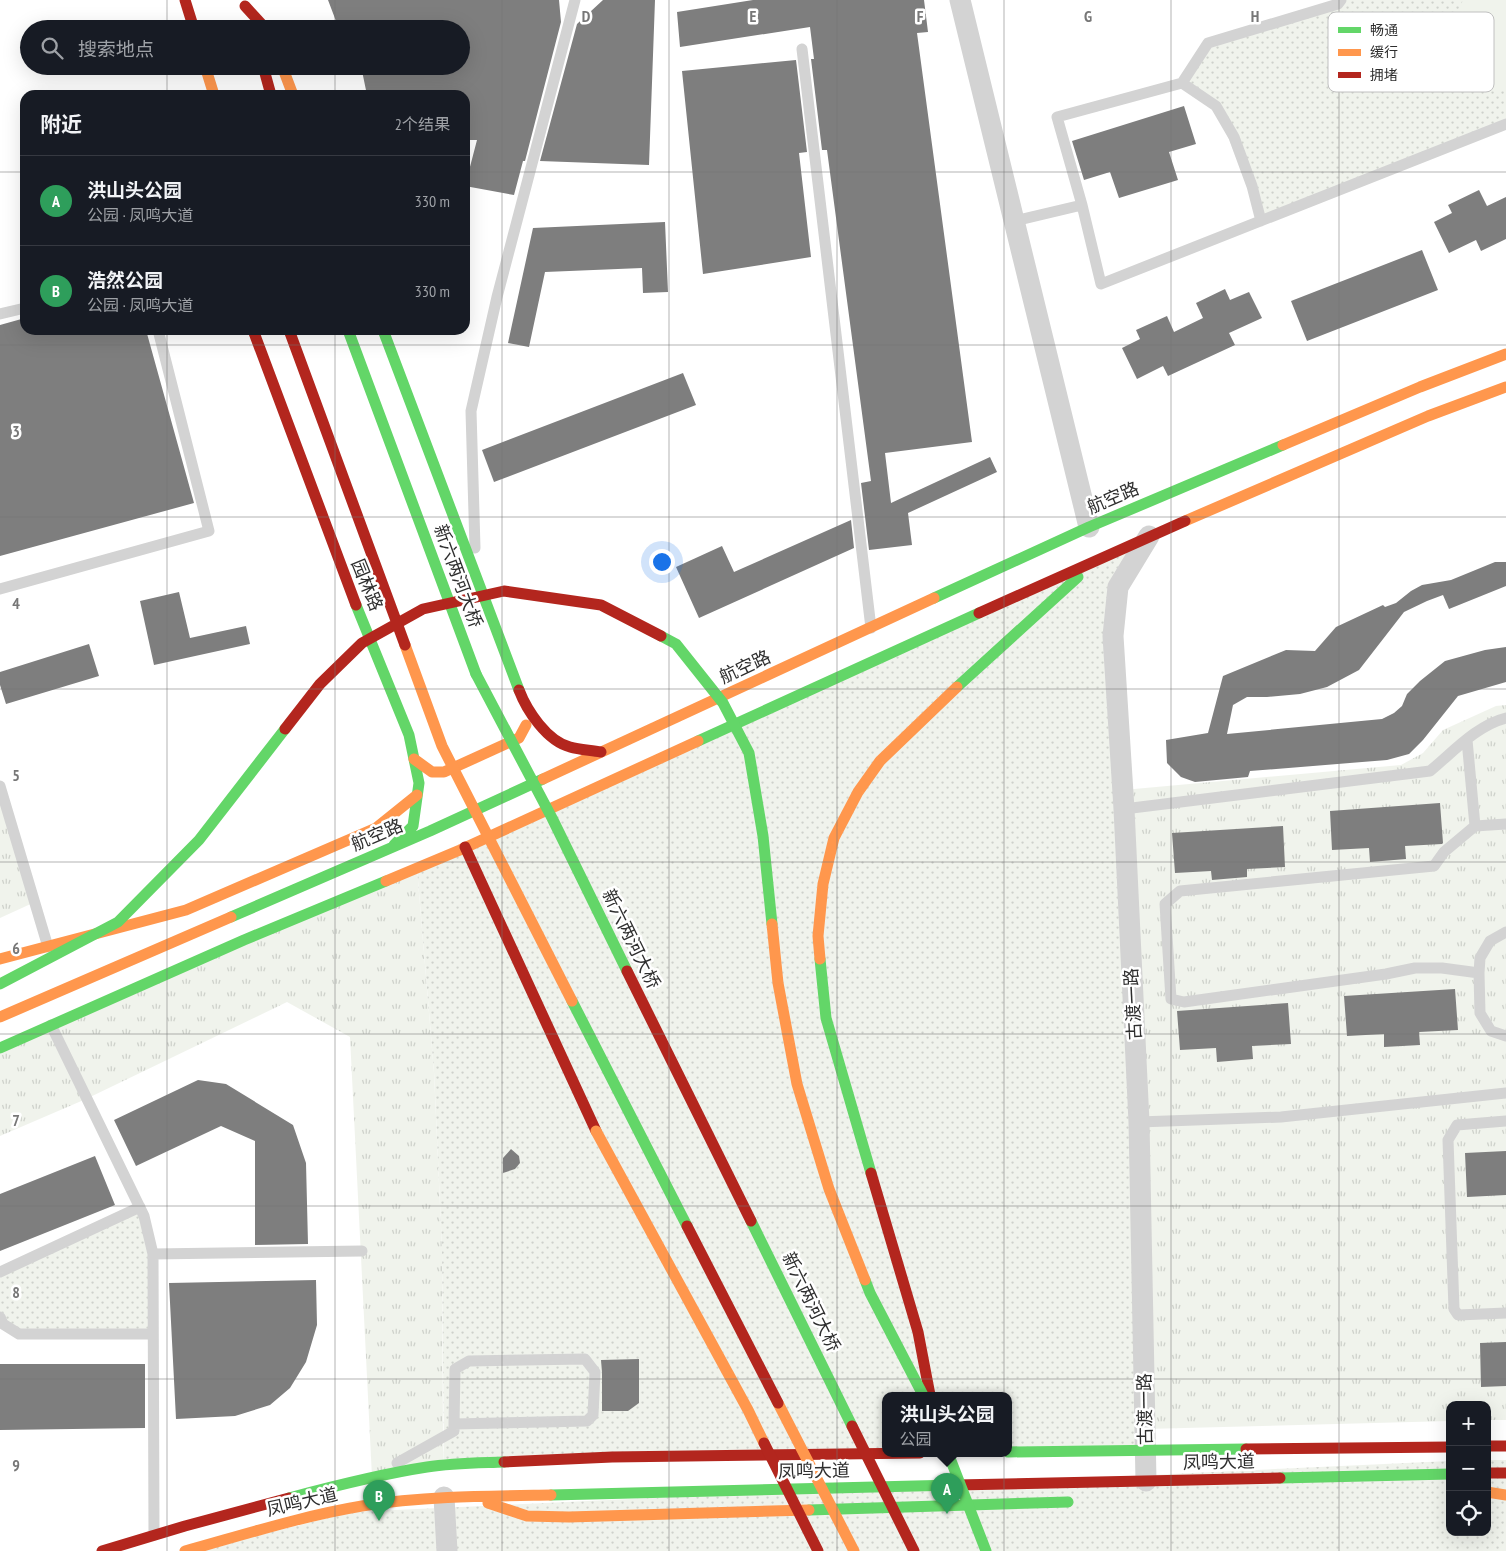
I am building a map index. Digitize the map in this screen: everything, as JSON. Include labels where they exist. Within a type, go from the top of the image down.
[{"type":"main road","points":[[185,0],[191,20]]},
{"type":"main road","points":[[244,3],[249,20]]},
{"type":"main road","points":[[244,3],[258,20]]},
{"type":"main road","points":[[208,75],[212,90]]},
{"type":"main road","points":[[265,75],[270,90]]},
{"type":"main road","points":[[285,75],[291,90]]},
{"type":"main road","name":"园林路","points":[[255,335],[347,584],[409,735],[419,783],[414,826],[391,848]]},
{"type":"main road","points":[[291,335],[442,746],[854,1551]]},
{"type":"main road","name":"新六两河大桥","points":[[350,335],[476,674],[556,827],[914,1551]]},
{"type":"main road","points":[[385,335],[524,704],[547,734],[568,747],[601,752]]},
{"type":"main road","name":"航空路","points":[[0,1017],[391,848],[1089,527],[1420,387],[1506,354]]},
{"type":"main road","points":[[0,1048],[244,940],[465,848],[1149,536],[1428,416],[1506,387]]},
{"type":"main road","points":[[929,1392],[918,1332],[826,1018],[818,936],[823,884],[834,838],[858,792],[880,761],[1013,635],[1098,560]]},
{"type":"main road","points":[[0,984],[118,922],[199,840],[320,684],[362,643],[423,609],[504,591],[602,605],[676,644],[723,703],[749,753],[763,836],[778,983],[797,1084],[830,1189],[870,1293],[921,1392]]},
{"type":"main road","points":[[414,760],[432,772],[444,772],[519,738],[526,725],[527,708]]},
{"type":"main road","points":[[0,959],[186,910],[376,828],[418,795]]},
{"type":"main road","points":[[465,848],[596,1131],[748,1410],[818,1551]]},
{"type":"main road","points":[[1491,1446],[1506,1446]]},
{"type":"main road","name":"凤鸣大道","points":[[1012,1452],[1446,1447]]},
{"type":"main road","name":"凤鸣大道","points":[[102,1551],[251,1506],[417,1467],[612,1457],[882,1453]]},
{"type":"main road","points":[[950,1457],[986,1551]]},
{"type":"main road","points":[[1491,1473],[1506,1473]]},
{"type":"main road","name":"凤鸣大道","points":[[185,1551],[318,1515],[362,1506],[444,1497],[1446,1474]]},
{"type":"main road","points":[[1491,1493],[1506,1495]]},
{"type":"main road","points":[[468,1497],[527,1516],[569,1517],[1077,1501]]},
{"type":"street","points":[[960,0],[1089,527]]},
{"type":"street","name":"古渡一路","points":[[1146,1481],[1139,1122],[1124,809],[1113,636],[1118,587],[1149,536]]},
{"type":"street","points":[[444,1497],[447,1551]]},
{"type":"lane","points":[[475,575],[472,411],[497,297],[575,0]]},
{"type":"lane","points":[[1341,0],[1338,4],[1208,43],[1182,83],[1057,117],[1082,205],[1101,284],[1506,124]]},
{"type":"lane","points":[[802,48],[871,628]]},
{"type":"lane","points":[[1182,83],[1216,106],[1230,129],[1252,186],[1261,221]]},
{"type":"lane","points":[[1014,221],[1082,205]]},
{"type":"lane","points":[[0,314],[20,309]]},
{"type":"lane","points":[[0,589],[209,531],[159,335]]},
{"type":"lane","points":[[1124,809],[1430,771],[1467,740],[1494,721],[1506,718]]},
{"type":"lane","points":[[1467,740],[1475,826]]},
{"type":"lane","points":[[0,786],[48,947]]},
{"type":"lane","points":[[1479,973],[1442,968],[1415,968],[1386,974],[1184,1002],[1170,998],[1164,904],[1180,891],[1434,866],[1444,852],[1475,826],[1506,824]]},
{"type":"lane","points":[[1506,932],[1490,940],[1480,958],[1479,973],[1480,1013],[1491,1031],[1506,1036]]},
{"type":"lane","points":[[51,1025],[140,1207],[153,1254],[154,1535]]},
{"type":"lane","points":[[1139,1122],[1281,1117],[1506,1093]]},
{"type":"lane","points":[[1506,1121],[1457,1125],[1448,1140],[1454,1309],[1458,1315],[1506,1313]]},
{"type":"lane","points":[[0,1272],[140,1207]]},
{"type":"lane","points":[[153,1254],[362,1251]]},
{"type":"lane","points":[[0,1317],[3,1324],[19,1334],[153,1334]]},
{"type":"lane","points":[[372,1477],[454,1431],[454,1424],[455,1368],[469,1361],[585,1359],[595,1372],[593,1415],[587,1421],[454,1424]]},
{"type":"green space","points":[[1341,0],[1506,0],[1506,124],[1261,221],[1216,106],[1182,83],[1208,43]]},
{"type":"green space","points":[[1463,0],[1506,0],[1506,91],[1494,91],[1494,12],[1457,12]]},
{"type":"green space","points":[[1149,536],[1118,587],[1146,1450],[1012,1452],[1012,1392],[882,1392],[882,1453],[444,1465],[442,1249],[434,1072],[417,869]]},
{"type":"green space","points":[[1506,705],[1506,1420],[1491,1420],[1491,1401],[1446,1401],[1446,1421],[1146,1429],[1123,790],[1401,765],[1423,753],[1443,730],[1496,706]]},
{"type":"green space","points":[[0,786],[35,902],[0,918]]},
{"type":"green space","points":[[417,869],[434,1072],[442,1249],[444,1465],[372,1477],[350,1037],[287,1002],[86,1099],[0,1136],[0,1049]]},
{"type":"green space","points":[[140,1207],[153,1254],[153,1334],[19,1334],[0,1317],[0,1272]]},
{"type":"green space","points":[[1491,1460],[1506,1460],[1506,1551],[196,1551],[352,1512],[1446,1461],[1446,1536],[1491,1536]]},
{"type":"building","points":[[328,0],[559,0],[561,22],[525,161],[523,161],[514,195],[470,187],[470,167],[477,140],[470,140],[470,90],[366,90],[363,75],[470,75],[470,20],[336,20]]},
{"type":"building","points":[[603,0],[655,0],[649,165],[540,161],[577,24]]},
{"type":"building","points":[[753,0],[924,0],[928,32],[917,33],[972,442],[885,453],[891,503],[990,457],[997,472],[908,513],[912,545],[869,550],[861,483],[871,481],[827,150],[822,150],[811,59],[814,59],[810,27],[680,47],[677,12]]},
{"type":"building","points":[[796,60],[807,152],[799,153],[811,257],[703,274],[682,71]]},
{"type":"building","points":[[1184,106],[1196,144],[1169,152],[1178,180],[1119,198],[1110,172],[1084,180],[1072,141]]},
{"type":"building","points":[[1479,190],[1487,206],[1506,197],[1506,239],[1481,251],[1476,240],[1449,253],[1434,222],[1452,213],[1448,205]]},
{"type":"building","points":[[665,222],[668,292],[643,293],[642,268],[545,272],[529,347],[508,343],[533,228]]},
{"type":"building","points":[[1422,250],[1438,290],[1307,341],[1291,301]]},
{"type":"building","points":[[1225,289],[1230,300],[1249,292],[1262,318],[1229,333],[1235,345],[1168,376],[1163,366],[1137,379],[1122,348],[1140,339],[1136,330],[1167,316],[1174,332],[1203,318],[1196,303]]},
{"type":"building","points":[[20,319],[20,335],[147,335],[194,503],[0,556],[0,325]]},
{"type":"building","points":[[683,373],[696,405],[494,482],[482,450]]},
{"type":"building","points":[[851,520],[854,548],[699,618],[676,567],[722,546],[734,572]]},
{"type":"building","points":[[1495,562],[1506,562],[1506,586],[1449,609],[1443,595],[1404,612],[1359,670],[1327,687],[1300,694],[1247,697],[1233,705],[1227,734],[1382,719],[1394,713],[1402,706],[1407,694],[1445,661],[1485,650],[1506,647],[1506,682],[1458,696],[1423,740],[1409,754],[1387,760],[1250,771],[1248,777],[1195,782],[1181,777],[1167,763],[1166,740],[1208,733],[1223,676],[1286,650],[1315,651],[1336,627],[1383,605],[1385,607],[1396,603],[1422,585],[1451,580]]},
{"type":"building","points":[[179,592],[190,638],[246,626],[250,644],[154,665],[140,601]]},
{"type":"building","points":[[89,644],[99,676],[6,704],[0,685],[0,672]]},
{"type":"building","points":[[1440,803],[1442,844],[1405,846],[1406,859],[1370,862],[1369,848],[1332,850],[1330,811]]},
{"type":"building","points":[[1283,826],[1285,867],[1247,869],[1247,877],[1212,880],[1211,871],[1175,873],[1172,833]]},
{"type":"building","points":[[1455,989],[1458,1030],[1419,1032],[1420,1045],[1384,1047],[1384,1034],[1347,1036],[1344,996]]},
{"type":"building","points":[[1288,1003],[1291,1044],[1252,1046],[1253,1059],[1217,1062],[1216,1048],[1180,1050],[1177,1011]]},
{"type":"building","points":[[198,1080],[226,1084],[293,1125],[306,1163],[308,1244],[255,1245],[255,1141],[221,1126],[136,1166],[114,1120]]},
{"type":"building","points":[[511,1149],[519,1156],[520,1163],[515,1169],[503,1173],[503,1158]]},
{"type":"building","points":[[1506,1151],[1506,1195],[1467,1197],[1465,1153]]},
{"type":"building","points":[[95,1156],[115,1205],[0,1251],[0,1194]]},
{"type":"building","points":[[316,1280],[317,1325],[306,1362],[290,1388],[270,1405],[235,1416],[176,1419],[169,1283]]},
{"type":"building","points":[[1506,1342],[1506,1386],[1481,1387],[1480,1343]]},
{"type":"building","points":[[639,1359],[639,1403],[628,1411],[602,1411],[601,1360]]},
{"type":"building","points":[[0,1364],[145,1364],[145,1428],[0,1430]]},
{"type":"traffic: fast","points":[[350,335],[476,674]]},
{"type":"traffic: fast","points":[[385,335],[519,690]]},
{"type":"traffic: fast","points":[[934,598],[1089,527],[1283,445]]},
{"type":"traffic: fast","points":[[957,687],[1078,577]]},
{"type":"traffic: fast","points":[[356,605],[409,735],[419,783],[413,826],[394,845]]},
{"type":"traffic: fast","points":[[698,741],[979,613]]},
{"type":"traffic: fast","points":[[661,636],[676,644],[723,703],[749,753],[763,836],[772,924]]},
{"type":"traffic: fast","points":[[476,674],[552,818],[627,971]]},
{"type":"traffic: fast","points":[[0,984],[118,922],[199,840],[285,729]]},
{"type":"traffic: fast","points":[[231,917],[430,831],[543,779]]},
{"type":"traffic: fast","points":[[0,1048],[244,940],[386,881]]},
{"type":"traffic: fast","points":[[820,959],[826,1018],[871,1173]]},
{"type":"traffic: fast","points":[[572,1001],[687,1226]]},
{"type":"traffic: fast","points":[[751,1221],[852,1426]]},
{"type":"traffic: fast","points":[[865,1280],[921,1392]]},
{"type":"traffic: fast","points":[[1012,1452],[1246,1449]]},
{"type":"traffic: fast","points":[[950,1457],[986,1551]]},
{"type":"traffic: fast","points":[[289,1498],[427,1467],[504,1462]]},
{"type":"traffic: fast","points":[[1280,1478],[1446,1474]]},
{"type":"traffic: fast","points":[[551,1495],[956,1485]]},
{"type":"traffic: fast","points":[[809,1510],[1068,1502]]},
{"type":"traffic: slow","points":[[208,75],[212,90]]},
{"type":"traffic: slow","points":[[285,75],[291,90]]},
{"type":"traffic: slow","points":[[1283,445],[1420,387],[1506,354]]},
{"type":"traffic: slow","points":[[1185,521],[1428,416],[1506,387]]},
{"type":"traffic: slow","points":[[543,779],[934,598]]},
{"type":"traffic: slow","points":[[405,645],[442,746],[572,1001]]},
{"type":"traffic: slow","points":[[820,959],[818,936],[823,884],[834,838],[858,792],[880,761],[957,687]]},
{"type":"traffic: slow","points":[[414,759],[432,772],[444,772],[519,738],[526,725]]},
{"type":"traffic: slow","points":[[386,881],[460,850],[698,741]]},
{"type":"traffic: slow","points":[[0,959],[186,910],[376,828],[417,795]]},
{"type":"traffic: slow","points":[[0,1017],[231,917]]},
{"type":"traffic: slow","points":[[772,924],[778,983],[797,1084],[829,1189],[865,1280]]},
{"type":"traffic: slow","points":[[596,1131],[748,1410],[764,1443]]},
{"type":"traffic: slow","points":[[778,1403],[854,1551]]},
{"type":"traffic: slow","points":[[1491,1493],[1506,1495]]},
{"type":"traffic: slow","points":[[185,1551],[295,1520],[362,1506],[432,1498],[551,1495]]},
{"type":"traffic: slow","points":[[488,1503],[527,1516],[569,1517],[809,1510]]},
{"type":"traffic: jam","points":[[185,0],[191,20]]},
{"type":"traffic: jam","points":[[245,6],[258,20]]},
{"type":"traffic: jam","points":[[265,75],[270,90]]},
{"type":"traffic: jam","points":[[255,335],[356,605]]},
{"type":"traffic: jam","points":[[291,335],[405,645]]},
{"type":"traffic: jam","points":[[979,613],[1185,521]]},
{"type":"traffic: jam","points":[[285,729],[320,684],[362,643],[423,609],[504,591],[601,605],[661,636]]},
{"type":"traffic: jam","points":[[519,690],[533,716],[553,739],[570,747],[601,752]]},
{"type":"traffic: jam","points":[[465,847],[596,1131]]},
{"type":"traffic: jam","points":[[627,971],[751,1221]]},
{"type":"traffic: jam","points":[[871,1173],[918,1332],[929,1392]]},
{"type":"traffic: jam","points":[[687,1226],[778,1403]]},
{"type":"traffic: jam","points":[[852,1426],[914,1551]]},
{"type":"traffic: jam","points":[[764,1443],[818,1551]]},
{"type":"traffic: jam","points":[[1491,1446],[1506,1446]]},
{"type":"traffic: jam","points":[[1246,1449],[1446,1447]]},
{"type":"traffic: jam","points":[[504,1462],[612,1457],[882,1453]]},
{"type":"traffic: jam","points":[[1491,1473],[1506,1473]]},
{"type":"traffic: jam","points":[[956,1485],[1280,1478]]},
{"type":"traffic: jam","points":[[102,1551],[289,1498]]},
{"type":"place","name":"洪山头公园","points":[[947,1514]]},
{"type":"place","name":"浩然公园","points":[[379,1521]]}]
